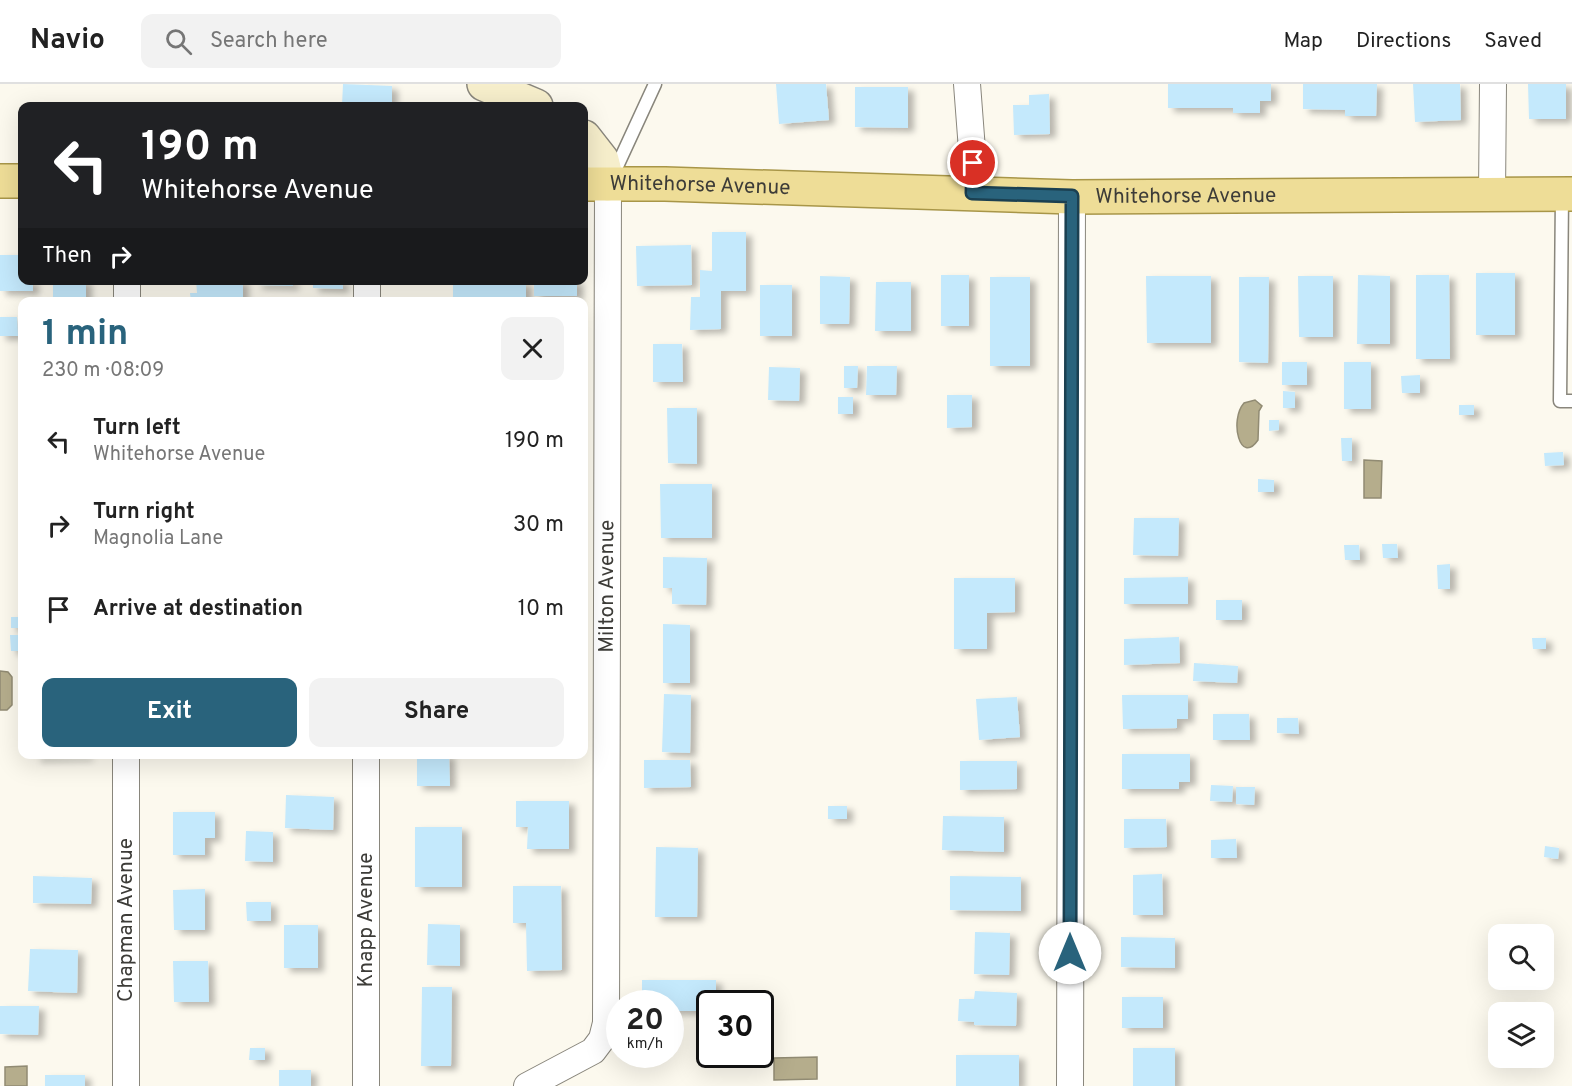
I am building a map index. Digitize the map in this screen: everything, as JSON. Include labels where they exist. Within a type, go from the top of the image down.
[{"type":"main road","points":[[0,181],[18,182]]},
{"type":"main road","name":"Whitehorse Avenue","points":[[596,184],[1072,196],[1567,194]]},
{"type":"street","points":[[484,84],[527,102]]},
{"type":"street","points":[[967,84],[973,163],[972,193]]},
{"type":"street","points":[[1492,195],[1493,84]]},
{"type":"street","points":[[588,142],[602,160],[596,184]]},
{"type":"street","name":"Milton Avenue","points":[[527,1086],[593,1051],[602,1039],[606,1023],[596,184]]},
{"type":"street","points":[[1070,1086],[1072,196]]},
{"type":"street","name":"Chapman Avenue","points":[[126,759],[126,1086]]},
{"type":"street","name":"Knapp Avenue","points":[[366,759],[366,1086]]},
{"type":"lane","points":[[596,184],[656,84]]},
{"type":"lane","points":[[1566,401],[1567,194]]},
{"type":"shaded area","points":[[1255,400],[1262,406],[1259,411],[1258,440],[1252,447],[1246,448],[1239,438],[1237,420],[1244,403]]},
{"type":"shaded area","points":[[1364,460],[1382,461],[1381,498],[1364,498]]},
{"type":"shaded area","points":[[0,671],[8,672],[12,677],[12,705],[7,710],[0,710]]},
{"type":"shaded area","points":[[817,1057],[817,1079],[774,1080],[774,1058]]},
{"type":"shaded area","points":[[27,1066],[27,1086],[5,1086],[5,1067]]},
{"type":"building","points":[[343,84],[392,86],[392,102],[342,102]]},
{"type":"building","points":[[776,84],[826,84],[829,120],[779,124]]},
{"type":"building","points":[[1168,84],[1271,84],[1271,101],[1260,101],[1260,113],[1233,113],[1233,108],[1168,108]]},
{"type":"building","points":[[1303,84],[1377,84],[1376,116],[1345,116],[1345,110],[1303,109]]},
{"type":"building","points":[[1413,84],[1460,84],[1461,120],[1415,122]]},
{"type":"building","points":[[1528,84],[1566,84],[1566,119],[1529,119]]},
{"type":"building","points":[[855,87],[908,87],[908,128],[855,127]]},
{"type":"building","points":[[1049,94],[1050,134],[1014,135],[1013,105],[1029,105],[1029,95]]},
{"type":"building","points":[[712,232],[746,232],[746,291],[721,291],[721,329],[690,330],[691,297],[700,297],[700,270],[712,271]]},
{"type":"building","points":[[691,245],[692,285],[637,286],[636,246]]},
{"type":"building","points":[[0,255],[18,255],[18,285],[33,285],[33,291],[0,291]]},
{"type":"building","points":[[1476,273],[1515,273],[1515,335],[1476,335]]},
{"type":"building","points":[[941,275],[969,275],[969,326],[941,326]]},
{"type":"building","points":[[1358,275],[1390,276],[1390,344],[1357,344]]},
{"type":"building","points":[[1416,275],[1449,275],[1450,359],[1416,359]]},
{"type":"building","points":[[820,276],[850,277],[849,324],[820,324]]},
{"type":"building","points":[[1146,276],[1211,276],[1211,343],[1147,343]]},
{"type":"building","points":[[1298,276],[1333,276],[1333,337],[1299,337]]},
{"type":"building","points":[[990,277],[1030,277],[1030,366],[990,366]]},
{"type":"building","points":[[1239,277],[1269,277],[1268,363],[1239,362]]},
{"type":"building","points":[[876,282],[911,282],[911,331],[875,331]]},
{"type":"building","points":[[53,285],[86,285],[86,297],[53,297]]},
{"type":"building","points":[[196,285],[243,285],[243,297],[190,297],[190,293],[197,293]]},
{"type":"building","points":[[313,285],[343,285],[343,289],[313,288]]},
{"type":"building","points":[[453,285],[526,285],[526,297],[453,297]]},
{"type":"building","points":[[534,285],[577,285],[577,296],[534,296]]},
{"type":"building","points":[[760,285],[792,285],[792,336],[760,336]]},
{"type":"building","points":[[0,317],[17,317],[18,336],[0,336]]},
{"type":"building","points":[[653,344],[682,344],[683,382],[653,382]]},
{"type":"building","points":[[1282,362],[1307,362],[1307,385],[1282,385]]},
{"type":"building","points":[[1344,362],[1371,362],[1371,409],[1344,409]]},
{"type":"building","points":[[844,366],[858,366],[857,388],[844,388]]},
{"type":"building","points":[[867,366],[897,366],[896,395],[866,395]]},
{"type":"building","points":[[769,367],[800,368],[799,401],[768,400]]},
{"type":"building","points":[[1420,375],[1420,393],[1402,393],[1401,376]]},
{"type":"building","points":[[1283,391],[1295,392],[1295,408],[1283,408]]},
{"type":"building","points":[[947,395],[972,395],[972,427],[947,428]]},
{"type":"building","points":[[838,397],[853,397],[853,414],[838,414]]},
{"type":"building","points":[[1459,405],[1474,405],[1474,415],[1459,415]]},
{"type":"building","points":[[667,408],[697,408],[697,464],[668,463]]},
{"type":"building","points":[[1269,420],[1279,420],[1279,430],[1269,431]]},
{"type":"building","points":[[1341,438],[1352,438],[1352,461],[1342,461]]},
{"type":"building","points":[[1563,452],[1564,465],[1545,466],[1544,453]]},
{"type":"building","points":[[1258,479],[1274,480],[1274,492],[1258,492]]},
{"type":"building","points":[[660,484],[712,484],[712,538],[661,538]]},
{"type":"building","points":[[1134,518],[1179,518],[1178,556],[1133,555]]},
{"type":"building","points":[[1382,544],[1397,544],[1398,558],[1383,558]]},
{"type":"building","points":[[1344,545],[1359,545],[1360,560],[1345,560]]},
{"type":"building","points":[[663,557],[707,558],[706,605],[672,604],[672,588],[663,588]]},
{"type":"building","points":[[1450,564],[1450,589],[1438,589],[1437,565]]},
{"type":"building","points":[[1188,577],[1188,604],[1124,604],[1124,578]]},
{"type":"building","points":[[954,578],[1015,578],[1015,612],[987,613],[987,649],[954,649]]},
{"type":"building","points":[[1216,600],[1242,600],[1242,620],[1216,620]]},
{"type":"building","points":[[11,617],[18,617],[18,628],[11,628]]},
{"type":"building","points":[[663,624],[690,625],[690,683],[663,683]]},
{"type":"building","points":[[10,635],[18,635],[18,651],[11,651]]},
{"type":"building","points":[[1179,637],[1180,663],[1124,665],[1124,639]]},
{"type":"building","points":[[1532,638],[1546,638],[1546,649],[1533,649]]},
{"type":"building","points":[[1194,663],[1238,666],[1237,683],[1193,681]]},
{"type":"building","points":[[664,694],[691,695],[690,753],[662,752]]},
{"type":"building","points":[[1122,695],[1188,695],[1188,719],[1177,719],[1177,728],[1123,729]]},
{"type":"building","points":[[1017,697],[1020,737],[979,740],[976,699]]},
{"type":"building","points":[[1213,714],[1249,714],[1250,740],[1213,740]]},
{"type":"building","points":[[1277,718],[1298,718],[1299,734],[1277,733]]},
{"type":"building","points":[[1122,754],[1190,754],[1190,782],[1179,782],[1179,789],[1122,789]]},
{"type":"building","points":[[417,759],[449,759],[450,786],[417,786]]},
{"type":"building","points":[[644,760],[690,760],[691,787],[644,788]]},
{"type":"building","points":[[960,761],[1017,761],[1017,789],[960,790]]},
{"type":"building","points":[[1211,785],[1233,786],[1232,802],[1210,801]]},
{"type":"building","points":[[1236,787],[1255,787],[1254,805],[1236,804]]},
{"type":"building","points":[[286,795],[334,797],[333,830],[285,828]]},
{"type":"building","points":[[516,801],[569,801],[569,849],[527,849],[528,827],[516,827]]},
{"type":"building","points":[[828,806],[847,806],[847,819],[828,819]]},
{"type":"building","points":[[173,812],[215,812],[215,838],[205,838],[205,855],[173,855]]},
{"type":"building","points":[[943,816],[1004,817],[1004,852],[942,850]]},
{"type":"building","points":[[1124,819],[1166,819],[1167,847],[1124,848]]},
{"type":"building","points":[[415,827],[462,827],[462,887],[415,887]]},
{"type":"building","points":[[246,831],[273,832],[273,862],[245,861]]},
{"type":"building","points":[[1236,839],[1237,858],[1211,858],[1211,840]]},
{"type":"building","points":[[1545,846],[1559,848],[1558,859],[1544,857]]},
{"type":"building","points":[[656,847],[698,848],[697,917],[655,917]]},
{"type":"building","points":[[1162,874],[1163,915],[1133,915],[1133,875]]},
{"type":"building","points":[[33,876],[92,878],[91,904],[33,903]]},
{"type":"building","points":[[950,876],[1021,877],[1021,911],[950,910]]},
{"type":"building","points":[[513,886],[561,886],[562,970],[527,971],[526,923],[513,923]]},
{"type":"building","points":[[205,889],[205,930],[174,930],[173,890]]},
{"type":"building","points":[[246,902],[271,902],[271,921],[247,921]]},
{"type":"building","points":[[428,924],[460,925],[460,966],[427,965]]},
{"type":"building","points":[[284,925],[318,925],[318,968],[284,968]]},
{"type":"building","points":[[975,932],[1010,933],[1009,975],[974,974]]},
{"type":"building","points":[[1121,937],[1175,938],[1175,968],[1121,967]]},
{"type":"building","points":[[30,949],[78,950],[77,993],[28,991]]},
{"type":"building","points":[[173,961],[208,961],[209,1002],[174,1002]]},
{"type":"building","points":[[642,980],[716,980],[716,990],[696,990],[696,1011],[684,1011],[684,990],[642,990]]},
{"type":"building","points":[[422,987],[452,987],[451,1066],[421,1066]]},
{"type":"building","points":[[975,991],[1017,993],[1016,1026],[974,1025],[974,1022],[958,1021],[959,999],[974,999]]},
{"type":"building","points":[[1122,997],[1163,997],[1163,1028],[1122,1028]]},
{"type":"building","points":[[0,1006],[39,1006],[38,1035],[0,1034]]},
{"type":"building","points":[[250,1048],[265,1048],[265,1060],[249,1060]]},
{"type":"building","points":[[1133,1048],[1175,1048],[1175,1086],[1133,1086]]},
{"type":"building","points":[[956,1055],[1019,1055],[1019,1086],[956,1086]]},
{"type":"building","points":[[279,1070],[311,1070],[311,1086],[279,1086]]},
{"type":"building","points":[[45,1075],[85,1075],[85,1086],[45,1086]]},
{"type":"route","points":[[973,163],[972,193],[1072,196],[1070,953]]}]
